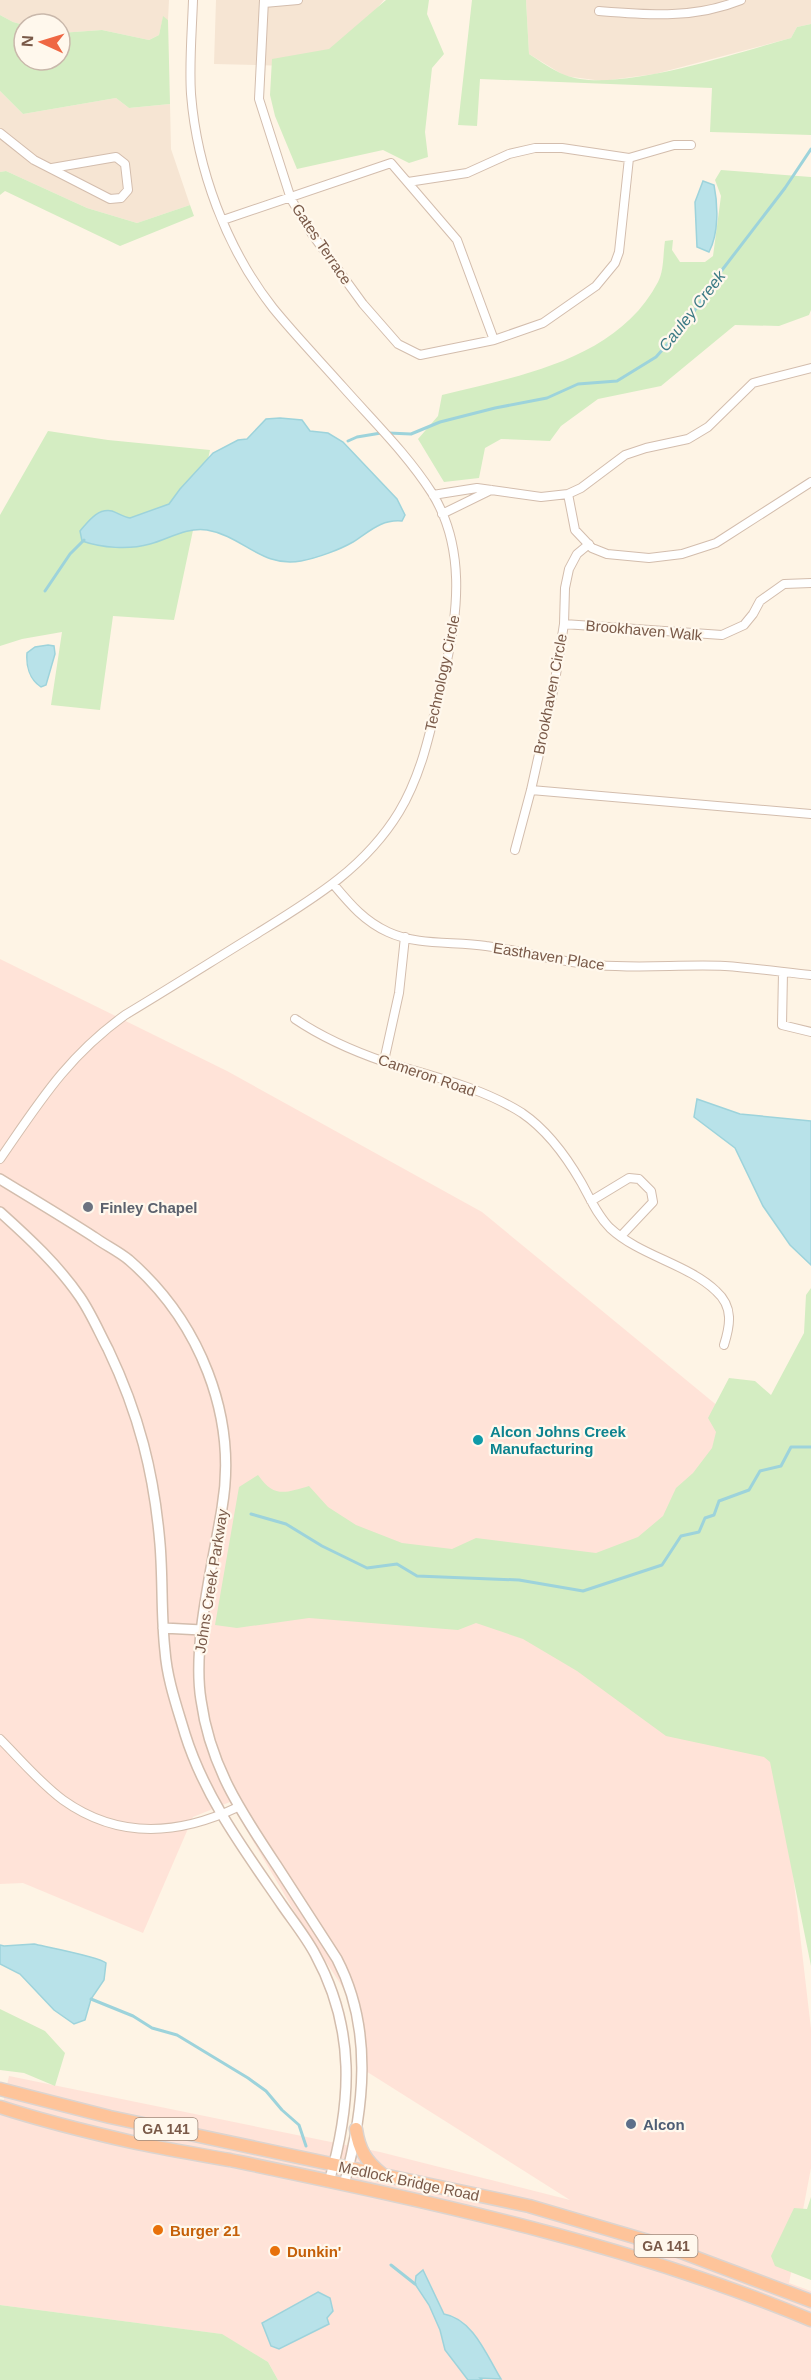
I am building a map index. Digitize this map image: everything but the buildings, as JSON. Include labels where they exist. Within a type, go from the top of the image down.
[{"type":"highway","name":"Medlock Bridge Road","points":[[0,2089],[110,2117],[529,2206],[665,2246],[811,2301]]},
{"type":"highway","name":"Medlock Bridge Road","points":[[0,2107],[131,2142],[344,2185],[528,2227],[647,2260],[811,2320]]},
{"type":"highway","points":[[356,2129],[362,2154],[383,2175]]},
{"type":"street","name":"Technology Circle","points":[[0,1159],[56,1079],[88,1044],[106,1029],[125,1015],[311,901],[334,885],[374,848],[399,811],[414,780],[426,745],[455,619],[456,571],[450,538],[433,495],[386,434],[272,307],[249,271],[223,220],[205,173],[195,128],[191,92],[193,0]]},
{"type":"street","points":[[264,2],[298,0]]},
{"type":"street","points":[[599,10],[669,16],[727,6],[741,0]]},
{"type":"street","name":"Gates Terrace","points":[[264,2],[259,99],[291,199],[312,234],[363,304],[398,344],[420,355],[494,340]]},
{"type":"street","points":[[0,133],[34,160],[110,199],[121,198],[128,190],[125,164],[116,157],[52,168]]},
{"type":"street","points":[[408,182],[467,173],[509,154],[534,148],[562,148],[629,158],[674,145],[691,145]]},
{"type":"street","points":[[223,220],[291,199],[391,163],[457,240],[494,340],[543,323],[596,286],[615,263],[619,252],[629,158]]},
{"type":"street","points":[[433,495],[477,488],[541,496],[568,494],[581,488],[625,455],[688,439],[708,427],[753,383],[811,368]]},
{"type":"street","points":[[568,494],[575,530],[589,544],[607,554],[649,558],[682,554],[716,543],[811,482]]},
{"type":"street","points":[[467,489],[471,500]]},
{"type":"street","points":[[442,514],[492,490]]},
{"type":"street","name":"Brookhaven Circle","points":[[515,850],[554,687],[564,624],[565,588],[569,568],[577,554],[589,544]]},
{"type":"street","name":"Brookhaven Walk","points":[[564,624],[722,635],[744,625],[760,601],[784,584],[811,583]]},
{"type":"street","points":[[531,790],[811,814]]},
{"type":"street","name":"Easthaven Place","points":[[334,885],[359,915],[391,933],[424,941],[518,950],[556,961],[596,965],[641,968],[724,966],[811,975]]},
{"type":"street","points":[[384,1061],[399,993],[405,937]]},
{"type":"street","points":[[783,972],[782,1025],[811,1032]]},
{"type":"street","name":"Cameron Road","points":[[295,1019],[320,1035],[384,1061],[469,1087],[522,1113],[555,1143],[610,1228],[717,1291],[727,1307],[730,1324],[724,1346]]},
{"type":"street","points":[[591,1201],[629,1178],[639,1179],[651,1191],[653,1202],[621,1236]]},
{"type":"street","name":"Johns Creek Parkway","points":[[0,1179],[128,1259],[160,1292],[178,1315],[204,1361],[222,1420],[226,1455],[224,1499],[202,1630],[199,1663],[200,1698],[205,1726],[221,1774],[238,1807],[337,1959],[356,2001],[361,2043],[361,2082],[356,2129],[344,2185]]},
{"type":"street","points":[[0,1212],[34,1243],[81,1298],[127,1389],[145,1446],[155,1496],[160,1544],[165,1654],[174,1696],[193,1759],[221,1815],[315,1953],[340,2015],[346,2047],[347,2096],[329,2182]]},
{"type":"street","points":[[163,1628],[202,1630]]},
{"type":"street","points":[[0,1739],[63,1800],[98,1819],[134,1828],[155,1830],[192,1825],[238,1807]]},
{"type":"shaded area","points":[[0,0],[169,0],[168,20],[163,17],[159,35],[149,40],[102,30],[72,32],[72,12],[12,12],[12,21],[0,15]]},
{"type":"shaded area","points":[[216,0],[384,0],[327,67],[214,64]]},
{"type":"shaded area","points":[[526,0],[811,0],[811,24],[797,27],[791,38],[655,74],[602,81],[565,76],[529,54]]},
{"type":"shaded area","points":[[0,91],[23,114],[116,98],[129,108],[170,104],[171,149],[190,205],[137,223],[87,208],[6,171],[0,172]]},
{"type":"shaded area","points":[[0,959],[227,1071],[482,1212],[719,1407],[783,1788],[811,2029],[811,2168],[789,2283],[811,2291],[811,2380],[278,2380],[268,2362],[221,2334],[0,2305],[0,2116],[9,2076],[380,2152],[570,2200],[361,2068],[348,1995],[310,1938],[230,1802],[193,1817],[143,1933],[23,1883],[0,1884]]},
{"type":"green space","points":[[386,0],[429,0],[427,14],[444,54],[432,68],[425,132],[428,157],[409,163],[383,150],[297,169],[275,116],[270,95],[272,59],[329,49]]},
{"type":"green space","points":[[472,0],[526,0],[529,54],[560,73],[586,80],[613,80],[677,69],[791,38],[797,27],[811,24],[811,135],[710,132],[712,88],[480,79],[477,126],[458,125]]},
{"type":"green space","points":[[0,15],[12,21],[12,72],[72,72],[72,32],[102,30],[149,40],[159,35],[163,16],[168,20],[170,104],[129,108],[116,98],[23,114],[0,91]]},
{"type":"green space","points":[[721,170],[811,177],[811,310],[809,315],[779,326],[735,325],[661,386],[598,399],[561,426],[550,441],[501,439],[485,448],[479,478],[444,482],[418,439],[438,416],[442,395],[564,361],[618,330],[640,308],[658,282],[665,241],[673,240],[672,250],[680,262],[705,262],[713,256],[721,196],[715,180]]},
{"type":"green space","points":[[6,171],[87,208],[137,223],[190,205],[194,216],[120,246],[5,191],[0,195],[0,172]]},
{"type":"green space","points":[[48,431],[108,440],[210,450],[174,620],[113,616],[100,710],[51,705],[62,632],[22,639],[0,646],[0,515]]},
{"type":"green space","points":[[811,1288],[811,1966],[770,1762],[764,1757],[666,1736],[577,1671],[523,1639],[476,1623],[458,1630],[309,1618],[237,1628],[215,1625],[239,1487],[258,1475],[269,1487],[280,1492],[309,1486],[328,1507],[356,1525],[402,1543],[452,1549],[476,1538],[596,1553],[638,1537],[663,1516],[676,1488],[693,1473],[712,1448],[716,1432],[708,1418],[729,1378],[755,1381],[771,1395],[804,1333],[806,1295]]},
{"type":"green space","points":[[0,2009],[45,2031],[65,2053],[55,2086],[24,2073],[0,2070]]},
{"type":"green space","points":[[811,2197],[811,2280],[775,2266],[771,2256],[794,2208],[807,2209]]},
{"type":"green space","points":[[0,2305],[222,2334],[268,2362],[278,2380],[0,2380]]},
{"type":"water","points":[[703,181],[714,185],[716,201],[715,236],[709,252],[697,247],[695,202]]},
{"type":"water","points":[[266,419],[302,420],[310,431],[328,433],[343,442],[397,499],[405,515],[402,521],[381,524],[353,542],[314,558],[287,562],[263,556],[231,538],[207,530],[192,530],[150,544],[125,548],[107,547],[82,541],[80,531],[97,514],[112,511],[130,518],[169,504],[213,453],[238,440],[247,439]]},
{"type":"water","points":[[54,646],[55,654],[46,685],[41,687],[29,672],[27,653],[35,647]]},
{"type":"water","points":[[697,1099],[740,1114],[811,1121],[811,1265],[790,1245],[763,1206],[735,1148],[694,1117]]},
{"type":"water","points":[[34,1944],[84,1955],[106,1963],[104,1980],[91,1999],[85,2020],[74,2024],[54,2010],[20,1974],[0,1964],[0,1945]]},
{"type":"water","points":[[423,2270],[444,2314],[454,2317],[471,2331],[501,2379],[468,2380],[445,2350],[440,2330],[429,2305],[415,2284],[416,2276]]},
{"type":"water","points":[[318,2292],[330,2298],[333,2311],[327,2318],[329,2324],[279,2349],[271,2346],[262,2323]]},
{"type":"waterway","name":"Cauley Creek","points":[[388,433],[411,434],[440,422],[547,398],[578,384],[617,381],[656,357],[687,322],[719,274],[785,188],[811,149]]},
{"type":"waterway","name":"Cauley Creek","points":[[348,441],[381,433]]},
{"type":"waterway","name":"Cauley Creek","points":[[45,591],[70,554],[84,540]]},
{"type":"waterway","points":[[251,1514],[286,1524],[322,1546],[367,1568],[397,1564],[417,1576],[519,1580],[583,1591],[662,1565],[681,1536],[699,1532],[705,1518],[714,1515],[719,1501],[749,1490],[760,1471],[781,1466],[791,1447],[811,1447]]},
{"type":"waterway","points":[[91,1999],[133,2016],[152,2028],[177,2035],[248,2078],[266,2091],[299,2125],[306,2146]]},
{"type":"waterway","points":[[391,2265],[415,2284]]},
{"type":"place","name":"Finley Chapel","points":[[88,1207]]},
{"type":"place","name":"Alcon Johns Creek Manufacturing","points":[[478,1440]]},
{"type":"place","name":"Alcon","points":[[631,2124]]},
{"type":"place","name":"Burger 21","points":[[158,2230]]},
{"type":"place","name":"Dunkin'","points":[[275,2251]]}]
